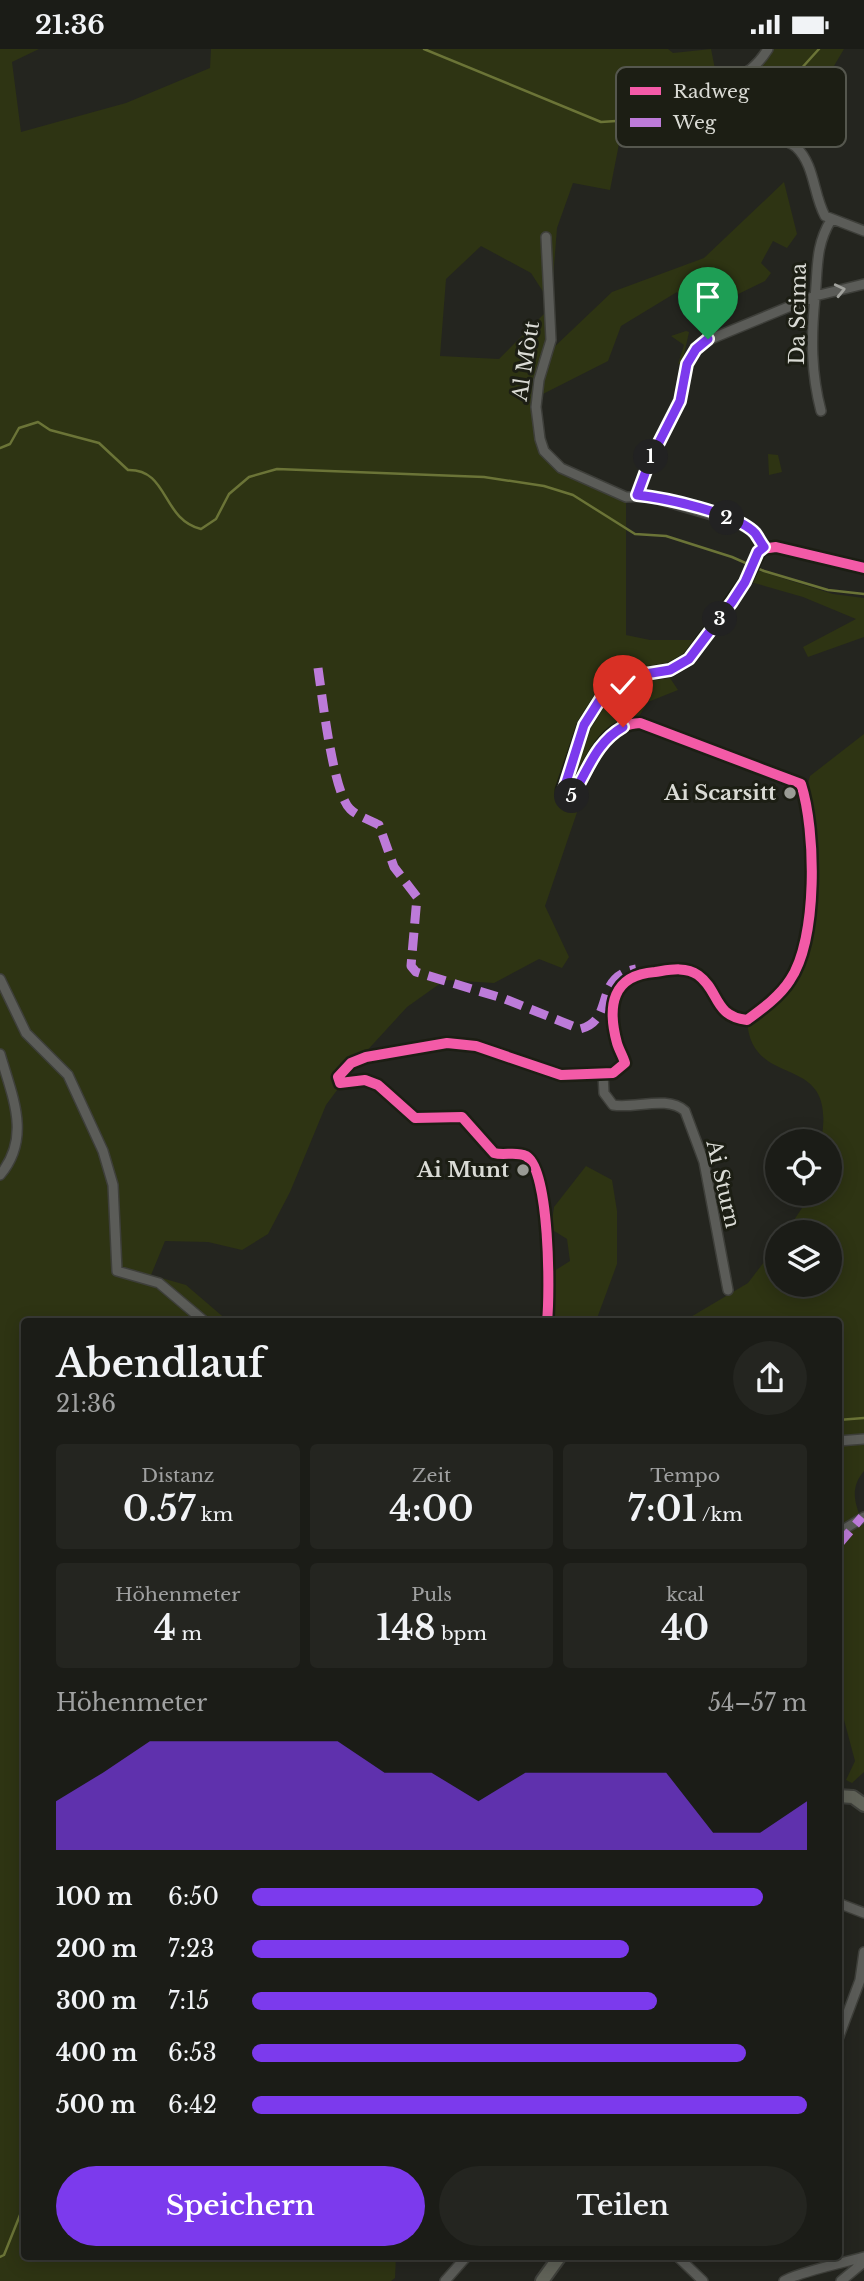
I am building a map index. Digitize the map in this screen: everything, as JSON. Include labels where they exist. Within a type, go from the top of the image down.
[{"type":"street","points":[[749,67],[768,49]]},
{"type":"street","points":[[795,147],[810,171],[822,210],[831,220],[864,231]]},
{"type":"street","name":"Da Scima","points":[[821,411],[811,335],[819,244],[831,220]]},
{"type":"street","name":"Al Mòtt","points":[[546,237],[551,340],[537,396],[541,445],[561,468],[626,497],[637,495],[706,511],[736,522],[754,532],[764,547]]},
{"type":"street","points":[[637,495],[650,460],[680,401],[687,364],[702,343],[718,341],[815,296],[864,284]]},
{"type":"street","points":[[547,1318],[547,1227],[532,1160],[525,1155],[494,1153],[462,1117],[415,1118],[378,1085],[365,1080],[340,1083],[338,1077],[351,1063],[366,1056],[447,1043],[476,1046],[549,1073],[603,1074],[621,1070],[625,1063],[614,1030],[614,1004],[620,985],[628,977],[649,972],[691,971],[708,984],[723,1011],[736,1019],[747,1020],[791,980],[810,913],[812,873],[802,784],[795,779],[763,771],[649,725],[631,724],[608,737],[587,765],[572,796],[562,795],[584,725],[603,695],[633,676],[670,670],[689,659],[747,579],[755,557],[764,547],[776,547],[864,568]]},
{"type":"street","points":[[0,979],[26,1033],[68,1075],[103,1151],[113,1185],[117,1271],[162,1285],[200,1318]]},
{"type":"street","points":[[0,1054],[16,1107],[19,1130],[15,1153],[0,1175]]},
{"type":"street","name":"Ai Sturn","points":[[603,1074],[604,1093],[613,1105],[668,1104],[678,1105],[685,1111],[704,1162],[728,1290]]},
{"type":"street","points":[[842,1441],[864,1439]]},
{"type":"street","points":[[842,1530],[864,1517]]},
{"type":"street","points":[[842,1796],[853,1797],[864,1805]]},
{"type":"street","points":[[842,1905],[864,1913]]},
{"type":"street","points":[[842,2028],[860,1980],[864,1952]]},
{"type":"street","points":[[784,2281],[794,2274],[807,2274],[864,2259]]},
{"type":"street","points":[[841,2281],[864,2259]]},
{"type":"street","points":[[445,2281],[463,2260]]},
{"type":"street","points":[[542,2281],[557,2260]]},
{"type":"street","points":[[681,2260],[704,2281]]},
{"type":"green space","points":[[0,49],[39,49],[12,62],[21,132],[126,103],[210,68],[211,49],[668,49],[673,53],[711,49],[715,67],[616,67],[616,147],[618,147],[610,190],[573,183],[557,228],[551,304],[531,273],[481,246],[446,279],[440,356],[499,359],[555,303],[550,351],[612,292],[704,258],[784,182],[797,234],[787,248],[773,241],[761,263],[771,273],[765,281],[693,316],[677,292],[621,326],[608,361],[537,397],[536,415],[549,457],[626,497],[626,635],[650,640],[698,640],[685,658],[659,673],[670,678],[678,690],[648,702],[638,718],[601,742],[545,906],[569,957],[562,968],[539,959],[494,983],[445,980],[407,1007],[363,1055],[326,1105],[290,1192],[268,1234],[242,1250],[208,1242],[165,1241],[151,1275],[186,1285],[224,1318],[21,1318],[21,2260],[396,2260],[395,2278],[391,2281],[0,2281]]},
{"type":"green space","points":[[768,49],[844,49],[833,67],[751,67]]},
{"type":"green space","points":[[689,332],[682,364],[678,364],[684,345],[671,336]]},
{"type":"green space","points":[[768,454],[778,455],[782,472],[769,475]]},
{"type":"green space","points":[[756,570],[833,594],[864,598],[864,637],[808,657],[803,647],[856,619],[803,597],[751,582]]},
{"type":"green space","points":[[864,734],[864,1471],[856,1485],[855,1498],[864,1526],[864,1772],[852,1783],[846,1780],[855,1761],[842,1716],[842,1318],[689,1318],[748,1283],[765,1261],[765,1297],[842,1297],[842,1220],[794,1220],[803,1206],[842,1206],[842,1129],[822,1129],[823,1112],[818,1093],[807,1081],[763,1057],[752,1043],[747,1020],[791,980],[810,913],[805,794],[810,776]]},
{"type":"green space","points":[[586,1166],[612,1180],[617,1211],[617,1264],[597,1318],[547,1318],[551,1273],[570,1261],[567,1239],[551,1229],[554,1207]]},
{"type":"waterway","points":[[424,49],[601,122],[616,121]]},
{"type":"waterway","points":[[803,67],[819,49]]},
{"type":"waterway","points":[[0,448],[10,444],[19,428],[38,422],[50,430],[99,443],[128,470],[151,477],[178,515],[188,524],[201,529],[216,519],[229,494],[249,477],[277,469],[484,477],[544,486],[573,495],[635,534],[666,536],[732,557],[764,571],[828,590],[864,594]]},
{"type":"waterway","points":[[842,1420],[864,1418]]},
{"type":"waterway","points":[[0,2257],[4,2255],[21,2212]]},
{"type":"marked path","points":[[318,668],[333,764],[344,799],[350,809],[379,825],[394,867],[417,897],[411,966],[416,972],[505,999],[580,1029],[598,1017],[614,980],[636,969]]},
{"type":"marked path","points":[[842,1540],[862,1517]]},
{"type":"cycle path","points":[[547,1318],[548,1260],[544,1207],[540,1183],[534,1166],[526,1156],[494,1153],[462,1117],[415,1118],[378,1085],[365,1080],[340,1083],[338,1077],[351,1063],[366,1057],[447,1043],[476,1046],[561,1075],[613,1073],[625,1063],[614,1029],[613,1005],[621,986],[641,974],[677,969],[693,972],[705,981],[728,1014],[747,1020],[776,997],[790,980],[799,962],[810,912],[810,828],[801,784],[640,723],[615,731],[606,740],[572,796],[562,795],[562,790],[584,725],[603,695],[633,676],[670,670],[689,659],[745,582],[761,549],[776,547],[864,568]]},
{"type":"place","name":"Ai Scarsitt","points":[[790,793]]},
{"type":"place","name":"Ai Munt","points":[[523,1170]]},
{"type":"route","points":[[623,727],[608,737],[592,758],[572,796],[567,798],[562,795],[584,725],[603,695],[633,676],[670,670],[689,659],[732,602],[745,582],[758,552],[764,547],[754,532],[736,522],[706,511],[637,495],[650,460],[680,401],[687,364],[696,349],[708,339]]}]
